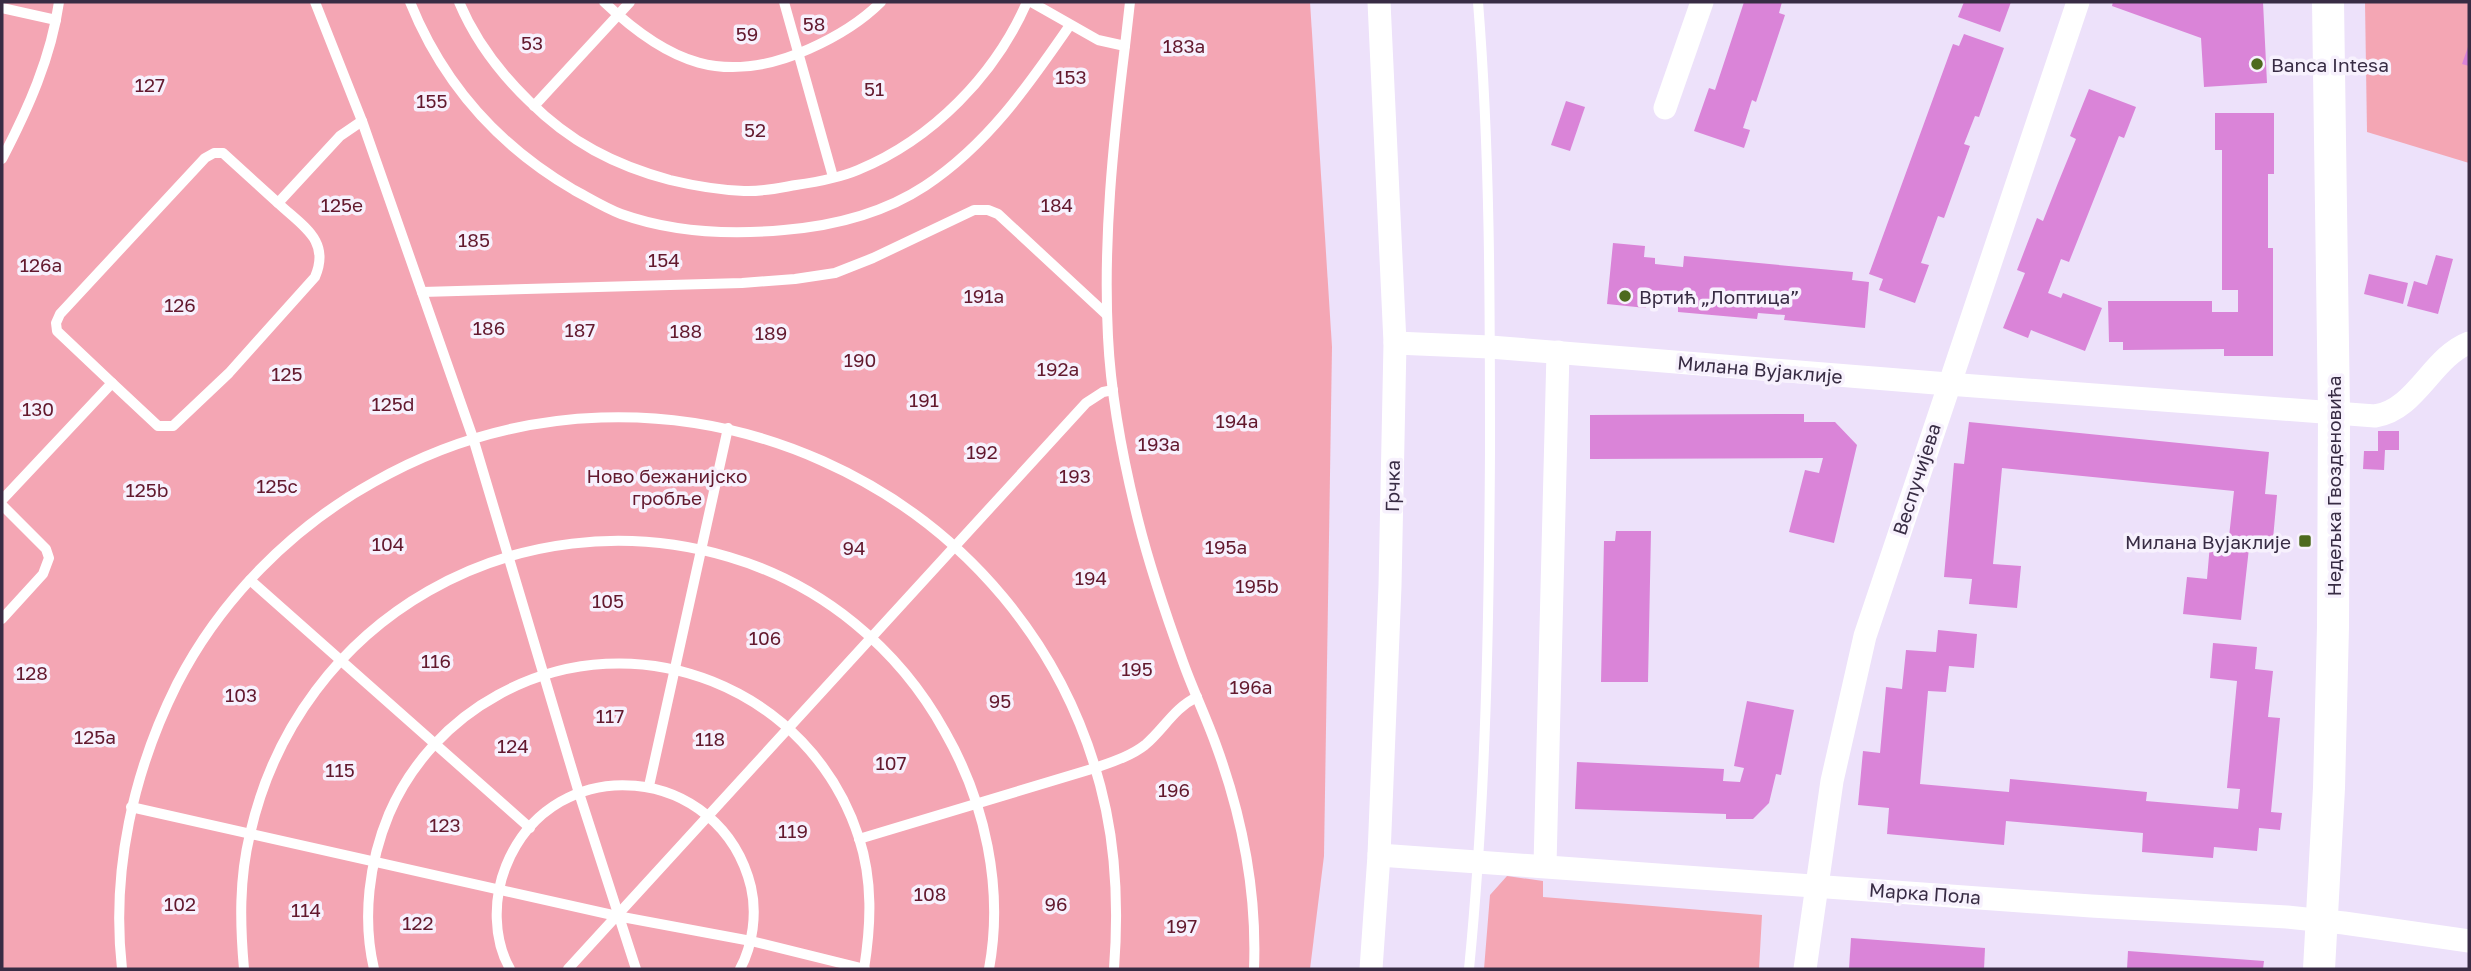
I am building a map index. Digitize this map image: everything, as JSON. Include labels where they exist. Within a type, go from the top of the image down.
[{"type":"main road","name":"Недељка Гвозденовића","points":[[2319,969],[2331,719],[2334,412],[2328,2]]},
{"type":"street","name":"Грчка","points":[[1371,969],[1379,855],[1390,586],[1395,343],[1379,2]]},
{"type":"street","points":[[1665,108],[1702,2]]},
{"type":"street","name":"Веспучијева","points":[[1805,969],[1832,781],[1865,636],[2078,2]]},
{"type":"street","name":"Милана Вујаклије","points":[[1395,343],[1558,352],[2375,416],[2389,412],[2404,402],[2454,351],[2469,343]]},
{"type":"street","points":[[1545,865],[1558,352]]},
{"type":"street","name":"Марка Пола","points":[[1379,855],[2322,920],[2469,941]]},
{"type":"lane","points":[[2,159],[34,91],[59,2]]},
{"type":"lane","points":[[315,2],[362,121],[473,439],[579,793],[636,969]]},
{"type":"lane","points":[[410,2],[424,36],[449,77],[476,112],[511,147],[547,174],[620,214],[681,229],[711,233],[753,233],[806,228],[889,205],[923,187],[973,148],[993,128],[1020,96],[1070,25]]},
{"type":"lane","points":[[459,2],[486,52],[507,79],[551,122],[583,145],[616,163],[698,186],[744,191],[769,190],[856,171],[911,141],[941,117],[991,67],[1029,2],[1098,40],[1125,46]]},
{"type":"lane","points":[[604,2],[660,48],[710,66],[740,68],[799,54],[847,30],[881,2]]},
{"type":"lane","points":[[534,106],[630,2]]},
{"type":"lane","points":[[784,2],[833,177]]},
{"type":"lane","points":[[1130,2],[1107,248],[1107,315],[1118,436],[1158,591],[1219,754],[1244,844],[1251,890],[1254,969]]},
{"type":"lane","points":[[1469,969],[1480,861],[1489,568],[1487,146],[1478,2]]},
{"type":"lane","points":[[2,8],[56,20]]},
{"type":"lane","points":[[278,203],[340,136],[362,121]]},
{"type":"lane","points":[[214,153],[223,153],[278,203],[315,239],[321,262],[315,276],[229,373],[173,426],[158,426],[57,331],[56,323],[60,314],[205,158],[214,153]]},
{"type":"lane","points":[[422,292],[742,283],[835,273],[873,258],[961,215],[974,210],[988,210],[998,214],[1107,315]]},
{"type":"lane","points":[[2,500],[113,383]]},
{"type":"lane","points":[[568,969],[1086,403],[1103,392],[1113,390]]},
{"type":"lane","points":[[122,969],[119,911],[123,859],[131,807],[145,757],[164,709],[192,654],[250,580],[316,519],[352,494],[421,458],[473,439],[557,420],[643,417],[728,428],[810,454],[848,472],[912,511],[956,547],[991,583],[1025,624],[1053,670],[1077,718],[1096,768],[1106,810],[1117,896],[1114,969]]},
{"type":"lane","points":[[649,786],[728,428]]},
{"type":"lane","points":[[2,505],[46,549],[49,558],[43,574],[2,619]]},
{"type":"lane","points":[[244,969],[240,932],[242,883],[250,834],[264,786],[284,741],[310,699],[341,660],[369,633],[412,601],[470,569],[507,556],[556,544],[606,539],[657,541],[700,548],[751,563],[794,583],[834,607],[871,637],[905,672],[934,711],[958,754],[977,802],[992,878],[994,918],[989,969]]},
{"type":"lane","points":[[250,580],[530,828]]},
{"type":"lane","points":[[131,807],[373,863],[617,916],[751,941],[864,969],[869,937],[867,871],[847,808],[831,779],[812,752],[789,728],[754,701],[725,686],[673,668],[641,663],[575,666],[512,686],[484,702],[435,743],[412,771],[395,800],[373,863],[368,927],[374,969]]},
{"type":"lane","points":[[859,839],[1096,768],[1128,755],[1145,745],[1182,706],[1197,697]]},
{"type":"lane","points":[[510,969],[499,940],[497,915],[499,890],[510,857],[544,813],[579,793],[625,784],[649,786],[690,802],[708,814],[738,850],[753,894],[754,918],[751,941],[740,969]]},
{"type":"green space","name":"Ново бежанијско гробље","points":[[2,2],[1310,2],[1332,347],[1324,856],[1310,969],[2,969]]},
{"type":"green space","points":[[2365,2],[2469,2],[2469,163],[2367,132]]},
{"type":"green space","points":[[1507,876],[1543,881],[1543,897],[1762,915],[1759,969],[1484,969],[1490,895]]},
{"type":"building","points":[[1744,2],[1782,2],[1779,13],[1785,15],[1756,102],[1752,100],[1743,128],[1750,130],[1744,148],[1694,131],[1709,88],[1715,90]]},
{"type":"building","points":[[1964,2],[2011,2],[2000,32],[1958,17]]},
{"type":"building","points":[[2113,2],[2263,2],[2267,83],[2204,87],[2201,38],[2112,6]]},
{"type":"building","points":[[1964,34],[2004,48],[1979,117],[1975,116],[1964,144],[1970,146],[1944,218],[1938,216],[1921,263],[1929,265],[1915,303],[1879,290],[1883,279],[1869,274],[1953,44],[1959,46]]},
{"type":"building","points":[[2469,44],[2469,66],[2462,64]]},
{"type":"building","points":[[2089,89],[2136,107],[2124,138],[2119,136],[2069,262],[2061,259],[2048,293],[2061,298],[2063,293],[2102,308],[2085,351],[2031,330],[2028,338],[2003,328],[2025,273],[2017,270],[2037,218],[2043,221],[2076,139],[2070,136]]},
{"type":"building","points":[[1566,101],[1585,107],[1570,151],[1551,145]]},
{"type":"building","points":[[2215,113],[2274,113],[2274,174],[2268,174],[2268,248],[2273,248],[2273,356],[2224,356],[2224,349],[2123,350],[2123,342],[2109,342],[2108,301],[2212,301],[2212,312],[2238,312],[2238,290],[2222,290],[2222,150],[2215,150]]},
{"type":"building","points":[[1613,243],[1645,246],[1644,257],[1655,258],[1655,264],[1683,267],[1684,256],[1853,272],[1852,280],[1869,282],[1865,328],[1784,320],[1785,315],[1758,313],[1757,319],[1678,312],[1678,306],[1647,303],[1646,308],[1607,304]]},
{"type":"building","points":[[2436,255],[2453,259],[2438,314],[2407,306],[2414,281],[2427,285]]},
{"type":"building","points":[[2369,274],[2408,283],[2403,304],[2364,294]]},
{"type":"building","points":[[1804,414],[1804,422],[1835,422],[1857,445],[1834,543],[1789,532],[1805,470],[1819,473],[1823,458],[1590,459],[1590,415]]},
{"type":"building","points":[[1969,422],[2269,452],[2265,494],[2277,495],[2272,550],[2249,548],[2241,620],[2183,614],[2187,577],[2207,579],[2210,544],[2228,546],[2234,491],[2002,468],[1993,564],[2021,566],[2017,608],[1969,604],[1972,579],[1944,577],[1954,463],[1964,464]]},
{"type":"building","points":[[2378,431],[2399,431],[2399,450],[2385,450],[2384,470],[2363,469],[2364,451],[2378,451]]},
{"type":"building","points":[[1616,531],[1651,531],[1648,682],[1601,682],[1604,541],[1615,541]]},
{"type":"building","points":[[1938,630],[1977,634],[1974,668],[1949,666],[1946,692],[1928,691],[1920,784],[2009,792],[2010,779],[2147,792],[2146,801],[2238,809],[2240,789],[2227,788],[2237,681],[2210,678],[2213,643],[2257,647],[2255,669],[2273,671],[2268,717],[2280,718],[2271,812],[2282,813],[2280,830],[2259,828],[2257,851],[2214,847],[2213,858],[2142,852],[2143,833],[2006,821],[2004,845],[1887,834],[1889,808],[1858,805],[1863,751],[1880,753],[1886,687],[1902,689],[1906,650],[1936,652]]},
{"type":"building","points":[[1747,701],[1794,710],[1781,775],[1776,774],[1769,803],[1753,819],[1726,819],[1726,814],[1575,809],[1577,762],[1724,769],[1723,781],[1740,782],[1744,768],[1734,766]]},
{"type":"building","points":[[1851,938],[1985,948],[1984,969],[1849,969]]},
{"type":"building","points":[[2128,951],[2264,961],[2263,969],[2127,969]]},
{"type":"place","name":"Banca Intesa","points":[[2257,64]]},
{"type":"place","name":"Вртић „Лоптица”","points":[[1625,296]]},
{"type":"place","name":"Милана Вујаклије","points":[[2305,541]]},
{"type":"park label","name":"58","points":[[814,23]]},
{"type":"park label","name":"59","points":[[747,33]]},
{"type":"park label","name":"53","points":[[532,42]]},
{"type":"park label","name":"183a","points":[[1184,45]]},
{"type":"park label","name":"153","points":[[1071,76]]},
{"type":"park label","name":"127","points":[[150,84]]},
{"type":"park label","name":"51","points":[[874,88]]},
{"type":"park label","name":"155","points":[[432,100]]},
{"type":"park label","name":"52","points":[[755,129]]},
{"type":"park label","name":"125e","points":[[342,204]]},
{"type":"park label","name":"184","points":[[1057,204]]},
{"type":"park label","name":"185","points":[[474,239]]},
{"type":"park label","name":"154","points":[[664,259]]},
{"type":"park label","name":"126a","points":[[41,264]]},
{"type":"park label","name":"191a","points":[[984,295]]},
{"type":"park label","name":"126","points":[[180,304]]},
{"type":"park label","name":"186","points":[[489,327]]},
{"type":"park label","name":"187","points":[[580,329]]},
{"type":"park label","name":"188","points":[[686,330]]},
{"type":"park label","name":"189","points":[[771,332]]},
{"type":"park label","name":"190","points":[[860,359]]},
{"type":"park label","name":"192а","points":[[1058,368]]},
{"type":"park label","name":"125","points":[[287,373]]},
{"type":"park label","name":"191","points":[[924,399]]},
{"type":"park label","name":"125d","points":[[393,403]]},
{"type":"park label","name":"130","points":[[38,408]]},
{"type":"park label","name":"194a","points":[[1237,420]]},
{"type":"park label","name":"193a","points":[[1159,443]]},
{"type":"park label","name":"192","points":[[982,451]]},
{"type":"park label","name":"193","points":[[1075,475]]},
{"type":"park label","name":"125c","points":[[277,485]]},
{"type":"park label","name":"125b","points":[[147,489]]},
{"type":"park label","name":"104","points":[[388,543]]},
{"type":"park label","name":"195a","points":[[1226,546]]},
{"type":"park label","name":"94","points":[[854,547]]},
{"type":"park label","name":"194","points":[[1091,577]]},
{"type":"park label","name":"195b","points":[[1257,585]]},
{"type":"park label","name":"105","points":[[608,600]]},
{"type":"park label","name":"106","points":[[765,637]]},
{"type":"park label","name":"116","points":[[436,660]]},
{"type":"park label","name":"195","points":[[1137,668]]},
{"type":"park label","name":"128","points":[[32,672]]},
{"type":"park label","name":"196a","points":[[1251,686]]},
{"type":"park label","name":"103","points":[[241,694]]},
{"type":"park label","name":"95","points":[[1000,700]]},
{"type":"park label","name":"117","points":[[610,715]]},
{"type":"park label","name":"125a","points":[[95,736]]},
{"type":"park label","name":"118","points":[[710,738]]},
{"type":"park label","name":"124","points":[[513,745]]},
{"type":"park label","name":"107","points":[[891,762]]},
{"type":"park label","name":"115","points":[[340,769]]},
{"type":"park label","name":"196","points":[[1174,789]]},
{"type":"park label","name":"123","points":[[445,824]]},
{"type":"park label","name":"119","points":[[793,830]]},
{"type":"park label","name":"108","points":[[930,893]]},
{"type":"park label","name":"102","points":[[180,903]]},
{"type":"park label","name":"96","points":[[1056,903]]},
{"type":"park label","name":"114","points":[[306,909]]},
{"type":"park label","name":"122","points":[[418,922]]},
{"type":"park label","name":"197","points":[[1182,925]]}]
